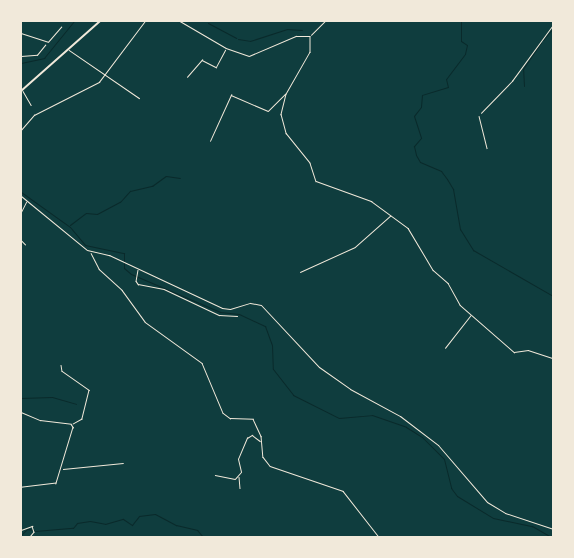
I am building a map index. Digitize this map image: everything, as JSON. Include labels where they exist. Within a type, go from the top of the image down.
[{"type":"main road","points":[[22,90],[100,21]]},
{"type":"street","points":[[21,130],[34,115],[99,82],[145,21]]},
{"type":"street","points":[[180,21],[226,48],[255,55],[291,38],[310,36],[326,21]]},
{"type":"street","points":[[481,113],[512,81],[553,25]]},
{"type":"street","points":[[21,33],[48,42],[61,27]]},
{"type":"street","points":[[310,36],[310,52],[286,94],[281,109],[283,125],[310,163],[316,181],[371,201],[408,228],[434,270],[471,315],[488,326],[514,352],[528,350],[553,358]]},
{"type":"street","points":[[187,77],[202,60],[216,68],[226,48]]},
{"type":"street","points":[[68,49],[139,98]]},
{"type":"street","points":[[22,90],[30,105]]},
{"type":"street","points":[[210,141],[231,95],[268,112],[286,94]]},
{"type":"street","points":[[21,196],[27,199],[78,245],[91,251],[123,262],[222,308],[230,309],[250,303],[261,305],[319,367],[350,388],[400,416],[438,445],[474,491],[487,502],[505,513],[553,530]]},
{"type":"street","points":[[21,212],[27,199]]},
{"type":"street","points":[[300,272],[355,247],[391,215]]},
{"type":"street","points":[[21,240],[26,244]]},
{"type":"street","points":[[91,251],[99,268],[122,290],[145,322],[202,363],[223,414],[235,419],[254,419],[263,456],[270,466],[346,494],[379,537]]},
{"type":"street","points":[[138,270],[136,279],[138,284],[164,289],[219,315],[238,316]]},
{"type":"street","points":[[445,348],[471,315]]},
{"type":"street","points":[[21,412],[40,420],[78,424],[82,419],[89,393],[88,388],[62,371],[62,365]]},
{"type":"street","points":[[21,487],[56,483],[72,433],[71,424]]},
{"type":"street","points":[[215,475],[236,480],[241,472],[238,459],[248,436],[261,442]]},
{"type":"street","points":[[61,469],[123,463]]},
{"type":"street","points":[[238,476],[240,488]]},
{"type":"street","points":[[21,530],[32,526],[34,532],[30,537]]},
{"type":"path","points":[[481,113],[480,127],[487,148]]},
{"type":"waterway","points":[[21,63],[44,58],[74,21]]},
{"type":"waterway","points":[[461,21],[461,41],[467,45],[465,54],[446,79],[448,87],[422,95],[421,107],[414,116],[421,138],[414,146],[416,155],[420,162],[441,171],[447,179],[453,189],[460,229],[473,250],[553,296]]},
{"type":"waterway","points":[[208,23],[236,38]]},
{"type":"waterway","points":[[543,40],[553,28]]},
{"type":"waterway","points":[[238,39],[250,41],[287,29],[302,30]]},
{"type":"waterway","points":[[524,86],[523,69],[541,42]]},
{"type":"waterway","points":[[70,225],[86,213],[97,214],[120,202],[130,191],[152,186],[166,176],[180,178]]},
{"type":"waterway","points":[[21,192],[70,227],[85,245],[124,253],[124,268],[131,274],[220,312],[239,314],[265,326],[272,345],[273,369],[293,395],[339,418],[372,415],[406,427],[422,437],[444,459],[451,488],[457,496],[493,518],[532,526],[551,537]]},
{"type":"waterway","points":[[21,398],[52,397],[76,404]]},
{"type":"waterway","points":[[35,531],[73,528],[77,523],[90,521],[105,524],[123,519],[132,525],[139,516],[155,514],[176,525],[197,530],[203,537]]},
{"type":"waterway","points":[[21,535],[27,529],[34,530]]}]
